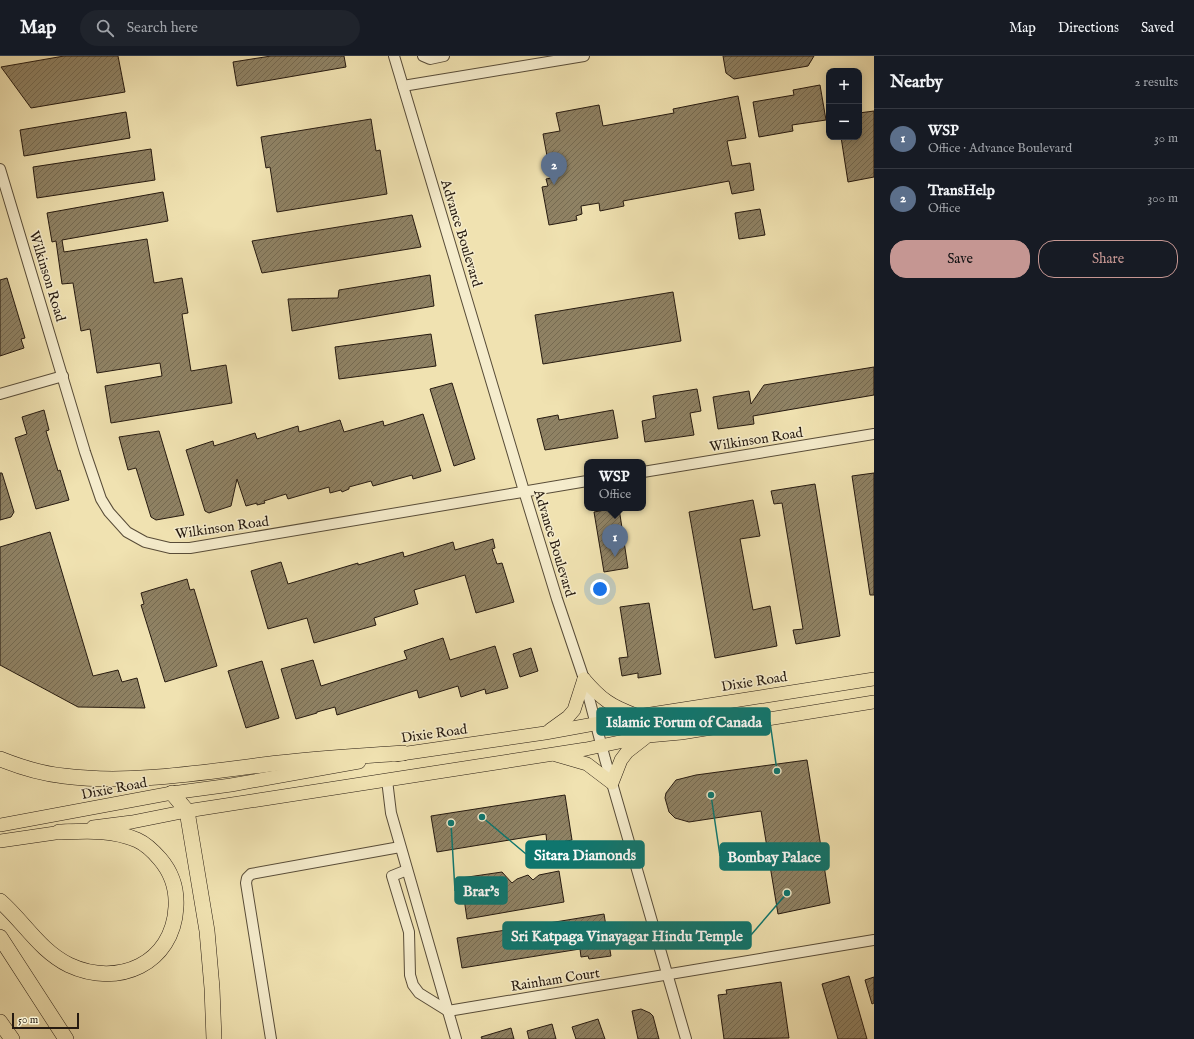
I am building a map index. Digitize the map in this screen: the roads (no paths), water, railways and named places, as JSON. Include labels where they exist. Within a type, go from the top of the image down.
[{"type":"highway","points":[[0,759],[35,770],[64,776],[109,779],[155,777],[283,762],[403,753]]},
{"type":"highway","points":[[172,793],[187,811],[207,931],[212,988],[214,1039]]},
{"type":"highway","points":[[0,901],[45,948],[68,964],[79,969],[98,974],[121,973],[143,965],[157,953],[170,933],[176,913],[176,894],[174,884],[163,862],[144,844],[119,834],[101,831],[59,832]]},
{"type":"highway","points":[[0,937],[66,1039]]},
{"type":"highway","points":[[0,1022],[12,1039]]},
{"type":"main road","points":[[584,679],[596,694],[607,702],[638,716]]},
{"type":"main road","points":[[545,733],[568,717],[574,710],[584,679]]},
{"type":"main road","name":"Dixie Road","points":[[0,825],[172,793],[231,785],[403,753],[545,733],[638,716],[874,679]]},
{"type":"main road","points":[[0,841],[132,822],[187,811],[601,746],[648,736],[682,733],[874,702]]},
{"type":"main road","points":[[550,754],[587,764],[612,783],[621,760],[627,752],[648,736]]},
{"type":"street","name":"Advance Boulevard","points":[[394,56],[524,491],[557,599],[584,679],[601,746],[686,1039]]},
{"type":"street","points":[[423,56],[430,59],[444,56]]},
{"type":"street","points":[[403,86],[533,60],[584,56]]},
{"type":"street","name":"Wilkinson Road","points":[[0,169],[101,499],[109,512],[127,532],[145,542],[170,548],[190,548],[584,481]]},
{"type":"street","points":[[0,394],[63,376]]},
{"type":"street","name":"Wilkinson Road","points":[[646,472],[874,434]]},
{"type":"street","points":[[387,780],[391,813],[400,847],[456,1039]]},
{"type":"street","points":[[271,1039],[246,883],[247,878],[251,874],[400,847]]},
{"type":"street","points":[[407,870],[392,876],[409,932],[410,975],[413,985],[418,993],[448,1011]]},
{"type":"street","name":"Rainham Court","points":[[448,1011],[874,940]]},
{"type":"place","name":"TransHelp","points":[[554,185]]},
{"type":"place","name":"WSP","points":[[615,557]]},
{"type":"place","name":"Islamic Forum of Canada","points":[[777,771]]},
{"type":"place","name":"Bombay Palace","points":[[711,795]]},
{"type":"place","name":"Sitara Diamonds","points":[[482,817]]},
{"type":"place","name":"Brar's","points":[[451,823]]},
{"type":"place","name":"Sri Katpaga Vinayagar Hindu Temple","points":[[787,893]]}]
